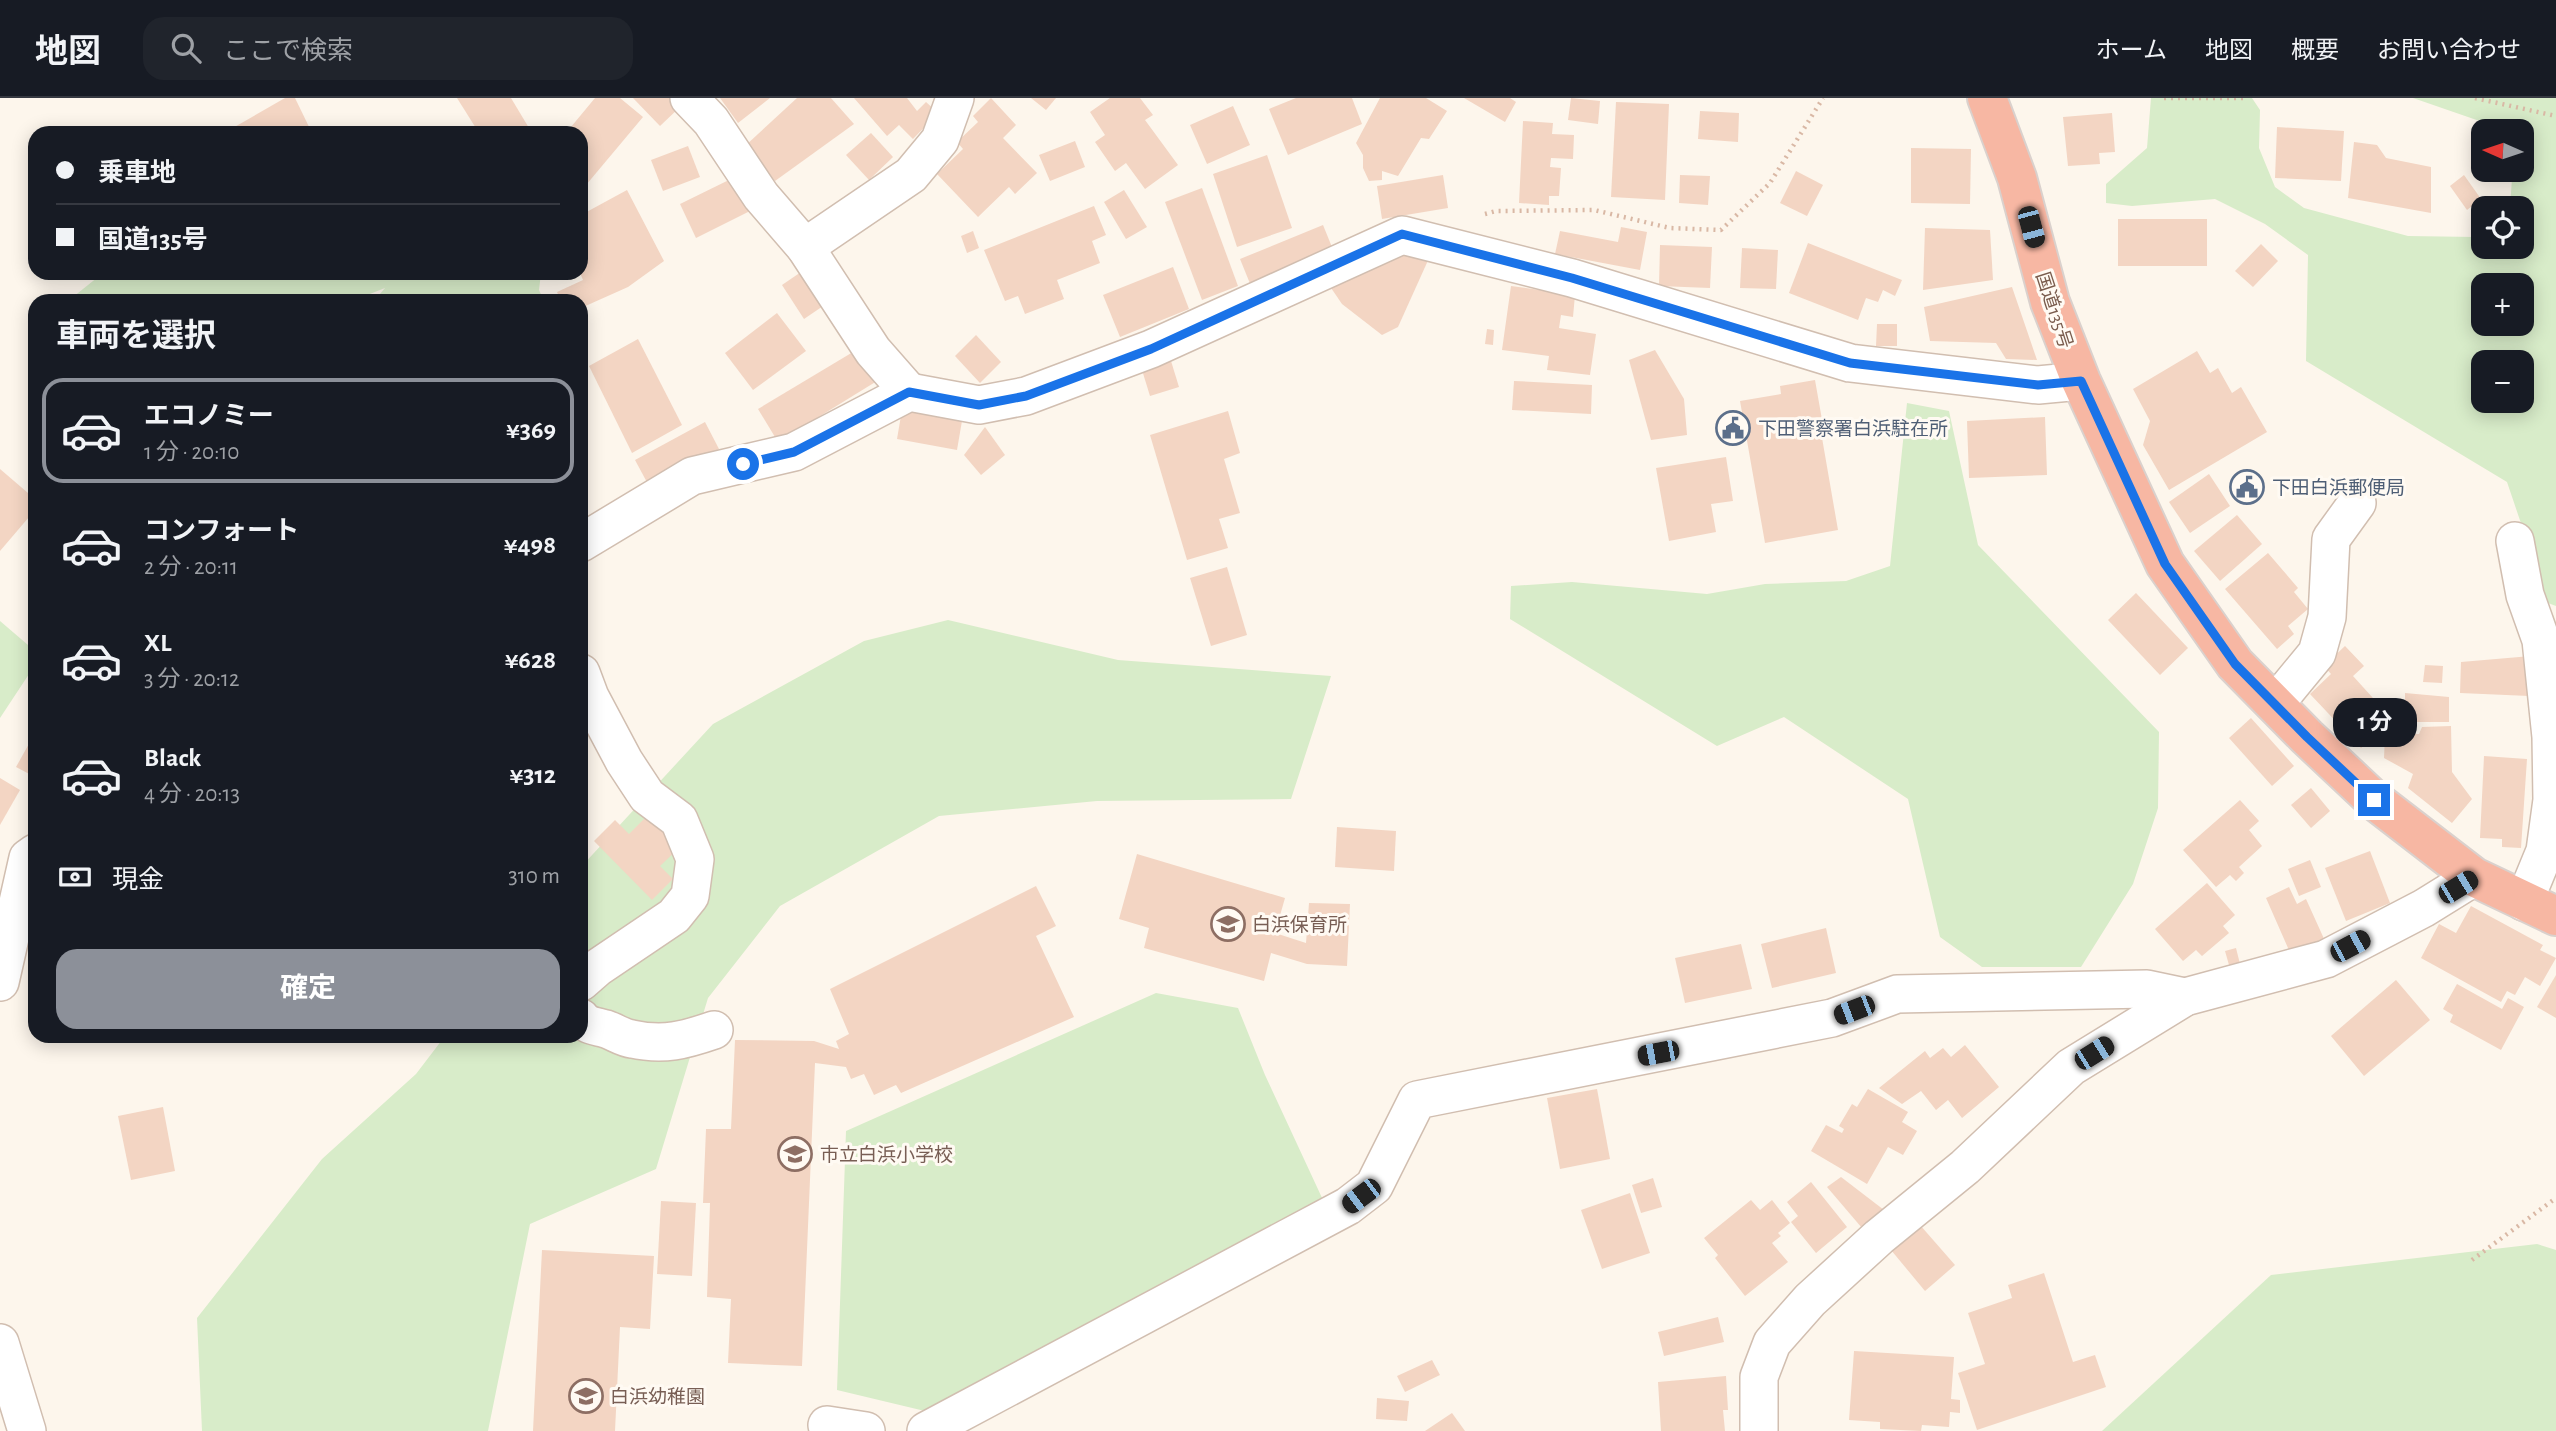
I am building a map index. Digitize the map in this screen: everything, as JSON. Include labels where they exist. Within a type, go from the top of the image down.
[{"type":"highway","name":"国道135号","points":[[1987,98],[2017,178],[2050,302],[2081,381],[2165,564],[2235,664],[2374,800],[2474,877],[2540,909]]},
{"type":"street","points":[[689,98],[711,121],[761,196],[805,247],[873,351],[909,392]]},
{"type":"street","points":[[805,247],[911,175],[940,140],[955,98]]},
{"type":"street","points":[[588,539],[692,476],[794,452],[909,392],[979,405],[1026,396],[1151,349],[1402,234],[1572,278],[1850,363],[2038,385],[2081,381]]},
{"type":"street","points":[[2275,704],[2317,653],[2327,617],[2332,539],[2357,503]]},
{"type":"street","points":[[2515,541],[2525,595],[2541,640],[2551,737],[2552,800],[2540,909]]},
{"type":"street","points":[[588,691],[624,761],[647,796],[678,820],[695,859],[690,896],[674,916],[588,976]]},
{"type":"street","points":[[0,982],[28,858]]},
{"type":"street","points":[[1759,1431],[1759,1377],[1772,1343],[1810,1300],[1879,1237],[1965,1167],[2071,1068],[2185,997],[2326,959],[2424,908],[2474,877]]},
{"type":"street","points":[[926,1431],[1348,1206],[1374,1186],[1417,1100],[1832,1018],[1897,994],[2147,989],[2185,997]]},
{"type":"street","points":[[588,1025],[629,1039],[652,1042],[679,1042],[714,1030]]},
{"type":"street","points":[[0,1343],[27,1431]]},
{"type":"street","points":[[827,1425],[866,1431]]},
{"type":"path","points":[[1483,214],[1496,211],[1594,211],[1670,228],[1721,230],[1770,183],[1823,98]]},
{"type":"path","points":[[2164,98],[2246,98]]},
{"type":"path","points":[[2474,98],[2556,116]]},
{"type":"path","points":[[2472,1260],[2556,1198]]},
{"type":"green space","points":[[2151,98],[2252,98],[2260,110],[2259,148],[2275,187],[2304,208],[2408,236],[2471,237],[2471,259],[2534,259],[2534,196],[2511,196],[2512,182],[2534,182],[2534,119],[2474,119],[2413,98],[2556,98],[2556,606],[2548,603],[2507,482],[2306,361],[2308,255],[2265,224],[2215,199],[2132,206],[2106,203],[2106,184],[2147,148]]},
{"type":"green space","points":[[94,280],[540,280],[541,294],[380,294],[385,288],[370,294],[77,294]]},
{"type":"green space","points":[[1907,403],[1949,411],[1978,545],[2159,732],[2158,808],[2133,884],[2081,967],[1982,967],[1940,937],[1908,799],[1784,717],[1717,746],[1510,619],[1511,586],[1572,582],[1707,594],[1765,584],[1846,581],[1890,566]]},
{"type":"green space","points":[[948,620],[1118,660],[1331,676],[1291,799],[1097,801],[939,816],[780,906],[708,998],[656,1169],[530,1224],[488,1431],[202,1431],[197,1318],[322,1159],[416,1074],[440,1043],[588,1043],[588,859],[713,724],[864,641]]},
{"type":"green space","points":[[0,621],[28,645],[28,676],[0,718]]},
{"type":"green space","points":[[1156,993],[1238,1008],[1265,1075],[1323,1200],[929,1412],[837,1390],[846,1131]]},
{"type":"green space","points":[[2537,1244],[2556,1250],[2556,1431],[2102,1431],[2271,1275]]},
{"type":"building","points":[[285,98],[295,98],[309,126],[236,126]]},
{"type":"building","points":[[457,98],[511,98],[528,126],[475,126]]},
{"type":"building","points":[[595,98],[620,98],[643,117],[588,183],[588,126],[572,126]]},
{"type":"building","points":[[633,98],[674,98],[681,106],[660,126]]},
{"type":"building","points":[[720,98],[770,98],[738,123]]},
{"type":"building","points":[[797,98],[831,98],[854,124],[775,181],[745,146]]},
{"type":"building","points":[[854,98],[907,98],[917,111],[926,102],[938,113],[913,139],[899,125],[887,136]]},
{"type":"building","points":[[991,98],[1016,125],[1003,138],[1037,173],[1015,194],[1009,187],[978,217],[937,174],[963,149],[957,142],[978,122],[973,116]]},
{"type":"building","points":[[1031,98],[1056,98],[1046,110]]},
{"type":"building","points":[[1110,98],[1140,98],[1153,115],[1145,120],[1178,165],[1145,189],[1126,163],[1115,171],[1095,142],[1105,135],[1090,112]]},
{"type":"building","points":[[1296,98],[1352,98],[1362,124],[1288,155],[1269,109]]},
{"type":"building","points":[[1380,98],[1426,98],[1447,111],[1429,139],[1421,138],[1398,176],[1382,171],[1382,180],[1369,181],[1363,168],[1363,155],[1356,143]]},
{"type":"building","points":[[1464,98],[1510,98],[1516,102],[1505,122]]},
{"type":"building","points":[[1571,98],[1600,101],[1598,124],[1568,120]]},
{"type":"building","points":[[1616,102],[1669,104],[1665,200],[1611,197]]},
{"type":"building","points":[[1233,106],[1250,145],[1207,164],[1190,125]]},
{"type":"building","points":[[1700,111],[1739,113],[1738,142],[1698,139]]},
{"type":"building","points":[[2112,113],[2115,152],[2099,153],[2100,164],[2068,166],[2063,117]]},
{"type":"building","points":[[1523,121],[1553,123],[1552,134],[1574,135],[1573,159],[1551,158],[1550,167],[1561,168],[1559,196],[1549,196],[1549,205],[1519,203]]},
{"type":"building","points":[[2277,127],[2344,131],[2341,181],[2275,178]]},
{"type":"building","points":[[871,133],[893,157],[869,180],[846,155]]},
{"type":"building","points":[[1075,141],[1085,167],[1050,181],[1039,155]]},
{"type":"building","points":[[2354,142],[2377,145],[2386,158],[2431,167],[2431,213],[2348,198]]},
{"type":"building","points":[[688,146],[700,177],[663,191],[651,160]]},
{"type":"building","points":[[1911,148],[1971,149],[1970,204],[1911,203]]},
{"type":"building","points":[[1267,155],[1292,228],[1237,247],[1213,174]]},
{"type":"building","points":[[1796,171],[1823,185],[1807,216],[1780,203]]},
{"type":"building","points":[[1443,175],[1448,208],[1382,219],[1377,186]]},
{"type":"building","points":[[1680,175],[1710,176],[1708,205],[1679,203]]},
{"type":"building","points":[[2464,175],[2479,196],[2471,196],[2471,207],[2467,210],[2450,186]]},
{"type":"building","points":[[735,177],[752,210],[696,238],[680,204]]},
{"type":"building","points":[[1202,188],[1238,286],[1202,300],[1165,202]]},
{"type":"building","points":[[627,190],[664,261],[628,287],[588,305],[588,294],[557,292],[588,280],[588,211]]},
{"type":"building","points":[[1124,190],[1147,227],[1126,239],[1104,202]]},
{"type":"building","points":[[1094,206],[1106,235],[1092,241],[1100,263],[1057,280],[1064,299],[1025,314],[1018,296],[1005,301],[984,250]]},
{"type":"building","points":[[2118,219],[2207,219],[2207,266],[2118,266]]},
{"type":"building","points":[[1323,225],[1334,252],[1251,286],[1240,259]]},
{"type":"building","points":[[1621,227],[1647,232],[1640,270],[1555,254],[1560,231],[1618,242]]},
{"type":"building","points":[[1925,228],[1990,230],[1993,280],[1923,290]]},
{"type":"building","points":[[973,231],[979,248],[967,253],[961,236]]},
{"type":"building","points":[[1808,243],[1902,280],[1895,296],[1883,290],[1878,302],[1866,298],[1858,320],[1789,293]]},
{"type":"building","points":[[2261,244],[2278,261],[2253,287],[2235,271]]},
{"type":"building","points":[[1660,245],[1712,247],[1710,288],[1659,286]]},
{"type":"building","points":[[1742,248],[1778,250],[1776,289],[1740,288]]},
{"type":"building","points":[[1407,252],[1430,256],[1398,327],[1382,335],[1342,304],[1327,282]]},
{"type":"building","points":[[1173,267],[1189,309],[1120,337],[1103,295]]},
{"type":"building","points":[[804,270],[826,304],[804,319],[782,285]]},
{"type":"building","points":[[1511,286],[1575,295],[1573,317],[1561,315],[1559,328],[1596,334],[1590,375],[1547,370],[1549,356],[1502,350]]},
{"type":"building","points":[[2012,287],[2037,360],[2006,359],[1996,343],[1930,341],[1924,307]]},
{"type":"building","points":[[777,313],[806,351],[753,390],[725,353]]},
{"type":"building","points":[[1877,324],[1897,324],[1897,346],[1876,346]]},
{"type":"building","points":[[1487,329],[1494,330],[1493,345],[1485,344]]},
{"type":"building","points":[[976,335],[1001,362],[980,383],[955,356]]},
{"type":"building","points":[[638,339],[682,425],[632,453],[589,366]]},
{"type":"building","points":[[858,349],[877,381],[778,442],[758,409]]},
{"type":"building","points":[[1655,350],[1684,399],[1687,435],[1651,440],[1629,360]]},
{"type":"building","points":[[2197,351],[2210,373],[2218,368],[2232,393],[2241,387],[2267,432],[2169,490],[2143,445],[2150,421],[2133,389]]},
{"type":"building","points":[[1171,361],[1179,387],[1150,396],[1142,370]]},
{"type":"building","points":[[1815,380],[1838,530],[1765,543],[1740,401],[1781,394],[1780,386]]},
{"type":"building","points":[[1514,381],[1592,385],[1591,414],[1512,410]]},
{"type":"building","points":[[903,404],[963,415],[957,450],[897,439]]},
{"type":"building","points":[[1228,411],[1240,453],[1224,459],[1240,513],[1219,519],[1228,548],[1187,560],[1150,435]]},
{"type":"building","points":[[2045,417],[2047,475],[1969,478],[1967,421]]},
{"type":"building","points":[[705,422],[719,449],[649,486],[635,460]]},
{"type":"building","points":[[985,427],[1005,455],[981,475],[964,455]]},
{"type":"building","points":[[1726,457],[1733,501],[1711,504],[1716,532],[1669,541],[1656,468]]},
{"type":"building","points":[[0,469],[28,493],[28,518],[0,551]]},
{"type":"building","points":[[2209,474],[2230,506],[2190,533],[2169,502]]},
{"type":"building","points":[[2237,515],[2262,544],[2220,581],[2194,551]]},
{"type":"building","points":[[2268,553],[2298,588],[2294,592],[2308,609],[2288,626],[2294,634],[2277,649],[2225,589]]},
{"type":"building","points":[[1227,567],[1247,635],[1211,646],[1190,578]]},
{"type":"building","points":[[2136,593],[2188,648],[2160,675],[2108,620]]},
{"type":"building","points":[[2345,646],[2364,666],[2353,676],[2392,719],[2361,748],[2310,694],[2331,674],[2324,666]]},
{"type":"building","points":[[2531,656],[2529,696],[2460,693],[2461,662]]},
{"type":"building","points":[[2425,665],[2443,666],[2442,683],[2423,682]]},
{"type":"building","points":[[2405,693],[2449,697],[2449,722],[2405,722]]},
{"type":"building","points":[[2251,718],[2294,766],[2272,786],[2229,738]]},
{"type":"building","points":[[2451,726],[2452,772],[2472,799],[2452,823],[2408,788],[2413,774],[2384,758],[2385,735],[2419,734],[2422,727]]},
{"type":"building","points":[[28,746],[28,773],[16,767]]},
{"type":"building","points":[[2484,756],[2527,759],[2521,848],[2502,847],[2502,839],[2480,838]]},
{"type":"building","points":[[0,778],[20,790],[0,825]]},
{"type":"building","points":[[2311,788],[2330,811],[2311,828],[2291,805]]},
{"type":"building","points":[[2240,800],[2259,821],[2249,830],[2262,846],[2239,867],[2244,873],[2236,881],[2230,875],[2216,887],[2183,850]]},
{"type":"building","points":[[648,815],[679,848],[660,866],[673,879],[652,900],[594,841],[615,820],[629,834]]},
{"type":"building","points":[[1337,827],[1396,831],[1394,871],[1335,867]]},
{"type":"building","points":[[2370,851],[2390,903],[2346,921],[2325,868]]},
{"type":"building","points":[[1137,854],[1285,898],[1275,933],[1306,943],[1309,903],[1350,904],[1347,966],[1307,964],[1271,953],[1264,981],[1144,948],[1149,928],[1119,919]]},
{"type":"building","points":[[2310,860],[2321,887],[2299,896],[2288,869]]},
{"type":"building","points":[[2207,883],[2235,915],[2223,926],[2229,933],[2202,956],[2196,950],[2183,961],[2155,929]]},
{"type":"building","points":[[1036,886],[1056,926],[1036,936],[1074,1017],[901,1093],[896,1085],[874,1095],[864,1074],[851,1079],[846,1067],[815,1063],[802,1366],[728,1363],[731,1299],[707,1297],[710,1203],[703,1203],[706,1129],[731,1129],[735,1040],[814,1041],[839,1049],[836,1041],[849,1034],[830,989]]},
{"type":"building","points":[[2289,887],[2297,904],[2306,899],[2325,941],[2292,957],[2266,898]]},
{"type":"building","points":[[2471,906],[2543,945],[2540,950],[2556,958],[2540,986],[2525,977],[2515,995],[2507,991],[2501,1002],[2421,958],[2439,924],[2456,933]]},
{"type":"building","points":[[1826,928],[1836,973],[1772,988],[1761,944]]},
{"type":"building","points":[[1741,944],[1752,989],[1685,1003],[1675,958]]},
{"type":"building","points":[[2236,948],[2241,968],[2231,972],[2225,951]]},
{"type":"building","points":[[2556,975],[2556,1018],[2537,1007]]},
{"type":"building","points":[[2396,980],[2430,1020],[2364,1076],[2331,1036]]},
{"type":"building","points":[[2457,984],[2502,1009],[2508,998],[2524,1007],[2501,1050],[2450,1022],[2453,1015],[2443,1009]]},
{"type":"building","points":[[1965,1045],[1999,1087],[1962,1118],[1948,1100],[1936,1110],[1921,1091],[1902,1104],[1879,1088],[1925,1051],[1930,1058],[1943,1048],[1951,1057]]},
{"type":"building","points":[[1597,1089],[1610,1159],[1560,1169],[1547,1098]]},
{"type":"building","points":[[1868,1089],[1908,1112],[1902,1122],[1917,1131],[1903,1155],[1888,1147],[1867,1184],[1811,1151],[1826,1125],[1842,1133],[1844,1129],[1839,1126],[1852,1104],[1857,1107]]},
{"type":"building","points":[[163,1107],[175,1171],[131,1180],[118,1116]]},
{"type":"building","points":[[1841,1177],[1884,1210],[1862,1228],[1827,1187]]},
{"type":"building","points":[[1653,1178],[1662,1207],[1641,1213],[1632,1185]]},
{"type":"building","points":[[1811,1182],[1847,1227],[1816,1253],[1791,1222],[1798,1216],[1787,1202]]},
{"type":"building","points":[[1630,1193],[1650,1253],[1602,1269],[1581,1210]]},
{"type":"building","points":[[1751,1200],[1760,1210],[1772,1200],[1790,1223],[1778,1233],[1781,1236],[1772,1243],[1788,1262],[1745,1296],[1715,1258],[1718,1255],[1704,1238]]},
{"type":"building","points":[[661,1201],[696,1203],[692,1276],[657,1274]]},
{"type":"building","points":[[1920,1225],[1955,1265],[1925,1291],[1891,1250]]},
{"type":"building","points":[[542,1250],[654,1256],[650,1329],[620,1327],[615,1431],[533,1431]]},
{"type":"building","points":[[2044,1273],[2073,1362],[2095,1355],[2106,1387],[1977,1430],[1958,1373],[1985,1364],[1968,1313],[2012,1298],[2008,1285]]},
{"type":"building","points":[[1718,1317],[1724,1342],[1664,1356],[1658,1332]]},
{"type":"building","points":[[1854,1351],[1954,1357],[1951,1399],[1960,1400],[1960,1413],[1950,1412],[1949,1427],[1922,1425],[1921,1431],[1880,1429],[1880,1422],[1849,1420]]},
{"type":"building","points":[[1432,1360],[1440,1375],[1405,1392],[1397,1376]]},
{"type":"building","points":[[1726,1376],[1728,1410],[1723,1410],[1725,1431],[1661,1431],[1658,1382]]},
{"type":"building","points":[[1377,1398],[1409,1401],[1407,1421],[1376,1419]]},
{"type":"building","points":[[1452,1413],[1465,1431],[1425,1431]]},
{"type":"place","name":"下田警察署白浜駐在所","points":[[1733,428]]},
{"type":"place","name":"下田白浜郵便局","points":[[2247,487]]},
{"type":"place","name":"白浜保育所","points":[[1228,924]]},
{"type":"place","name":"市立白浜小学校","points":[[795,1154]]},
{"type":"place","name":"白浜幼稚園","points":[[586,1396]]},
{"type":"route","points":[[743,464],[794,452],[909,392],[979,405],[1026,396],[1151,349],[1402,234],[1572,278],[1850,363],[2038,385],[2081,381],[2165,564],[2235,664],[2374,800]]}]
